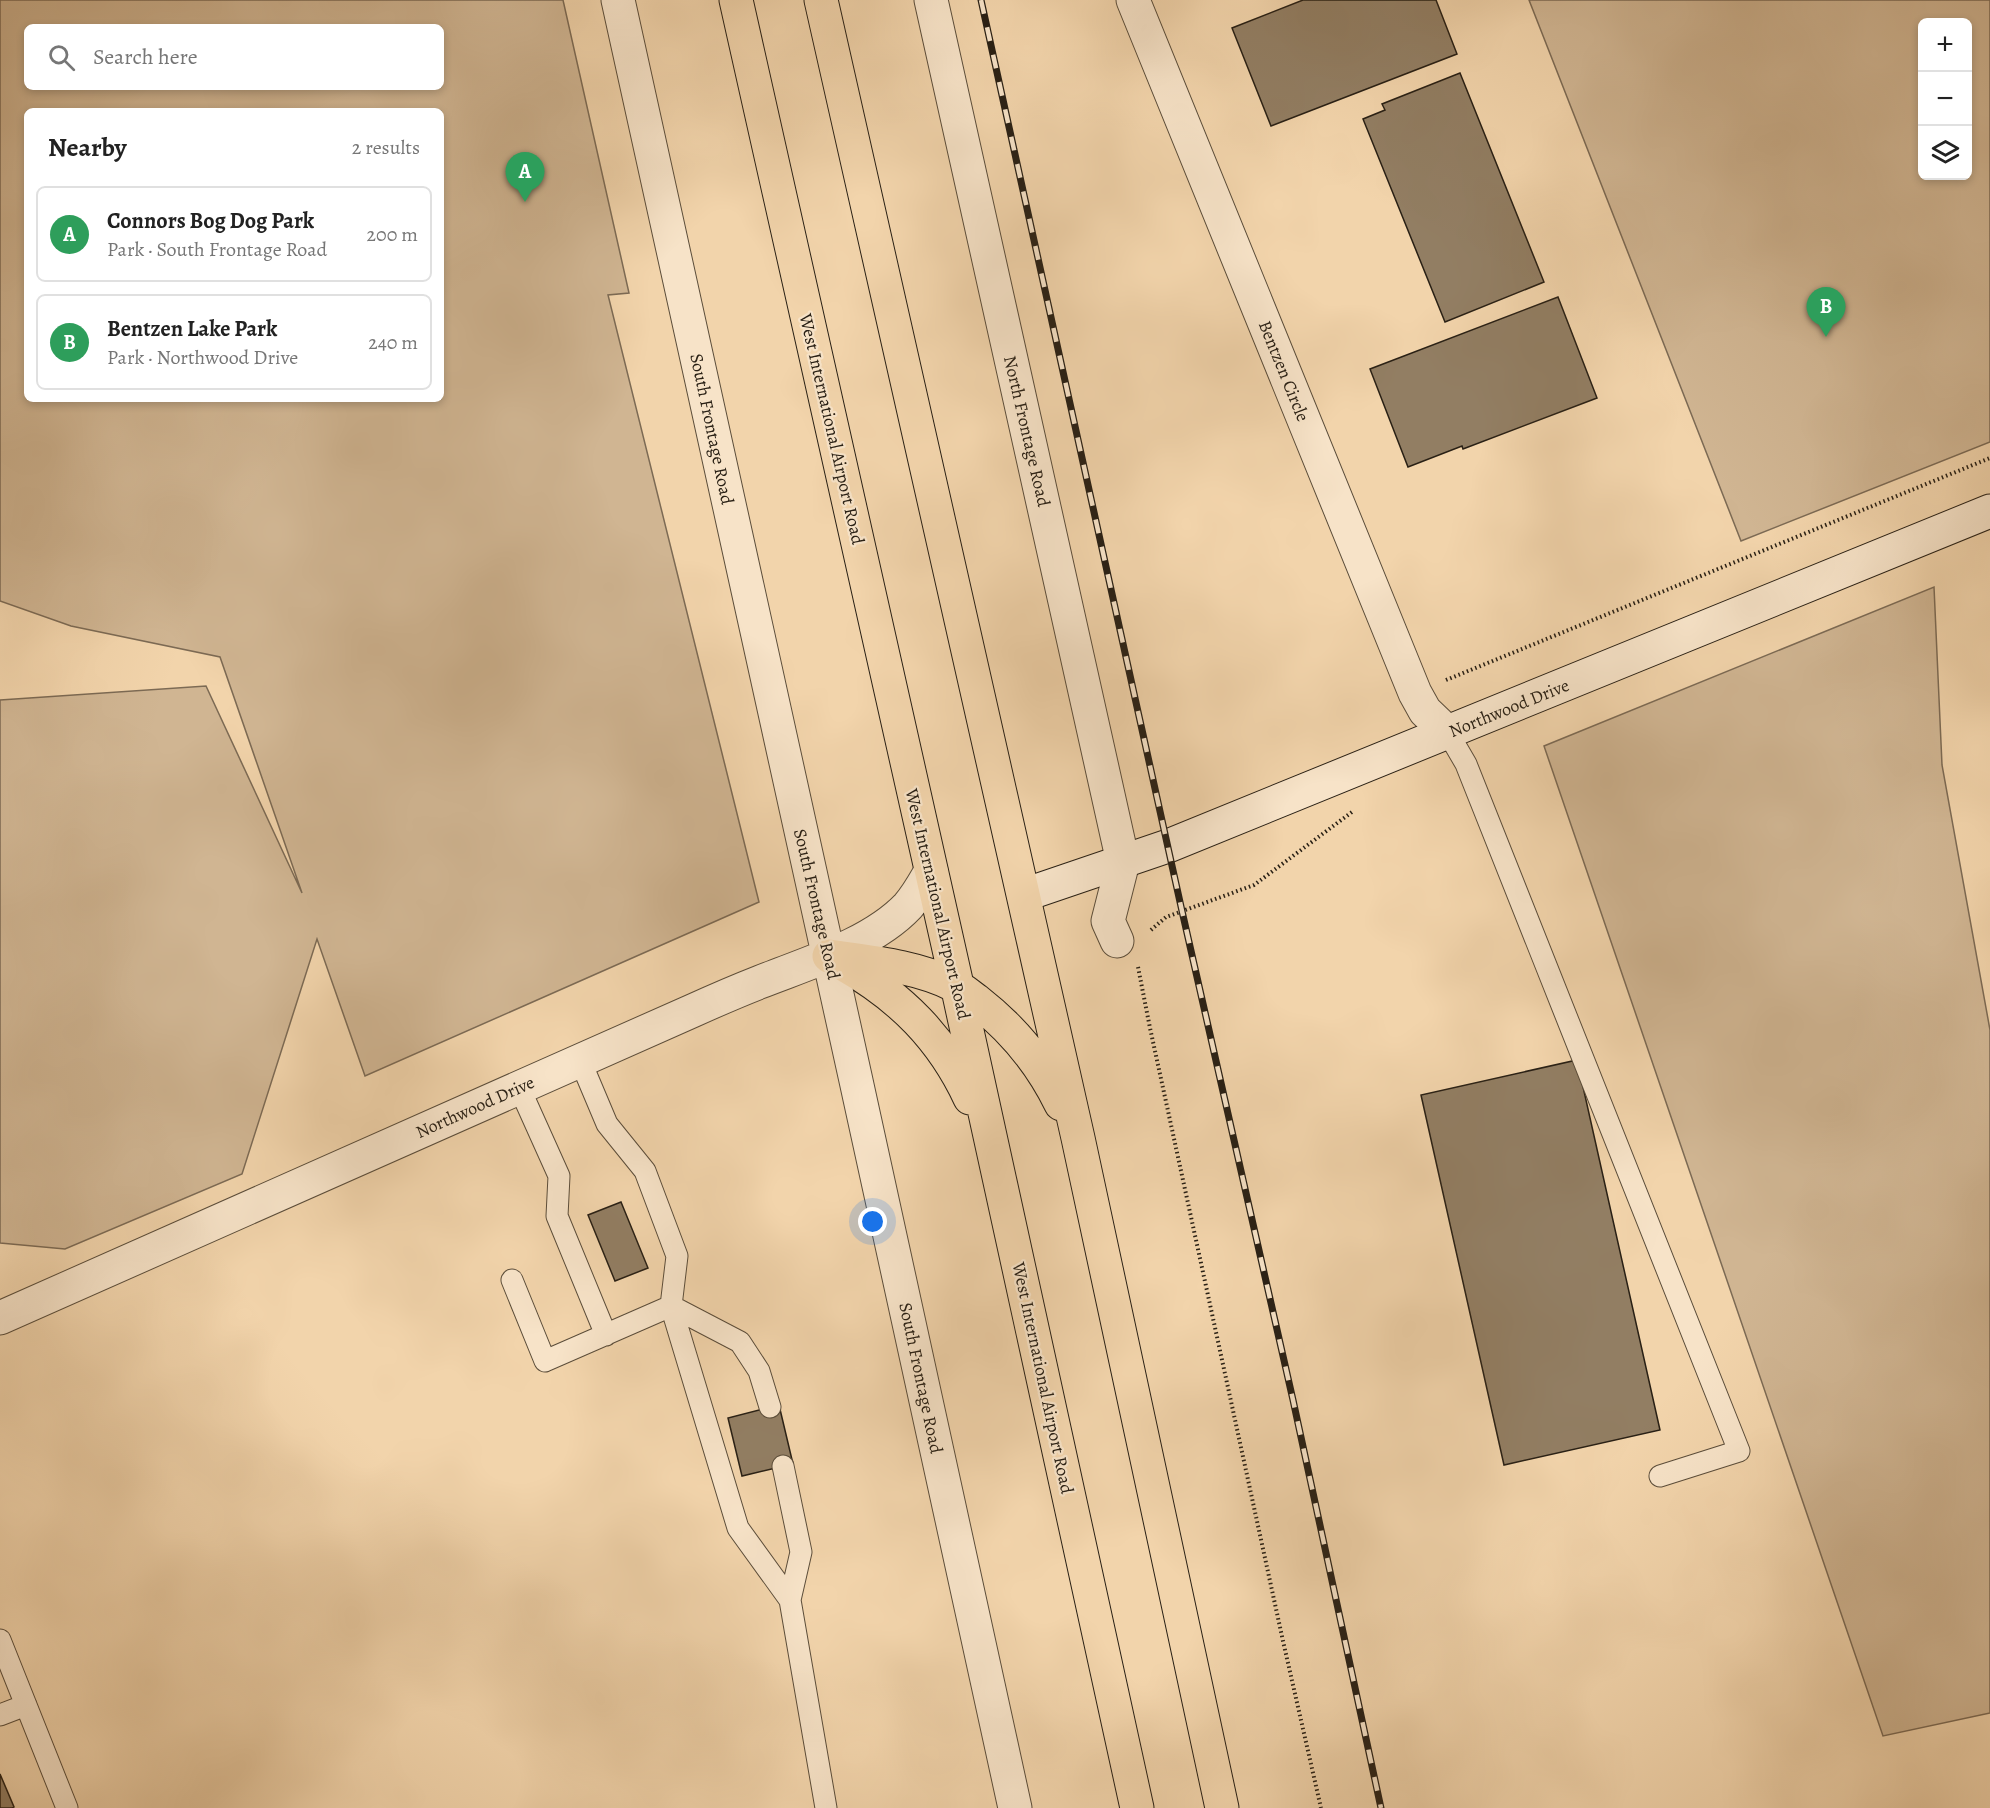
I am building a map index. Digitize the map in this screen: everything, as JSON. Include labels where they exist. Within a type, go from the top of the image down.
[{"type":"main road","name":"West International Airport Road","points":[[736,0],[957,986],[1137,1808]]},
{"type":"main road","points":[[821,0],[1078,1138],[1222,1808]]},
{"type":"main road","points":[[829,956],[914,971],[957,986],[991,1012],[1024,1046],[1051,1083],[1078,1138]]},
{"type":"main road","points":[[829,956],[871,980],[890,994],[910,1012],[938,1044],[952,1063],[972,1103],[999,1179]]},
{"type":"street","name":"South Frontage Road","points":[[618,0],[1015,1808]]},
{"type":"street","name":"North Frontage Road","points":[[931,0],[1123,862]]},
{"type":"street","name":"Bentzen Circle","points":[[1133,0],[1415,693],[1425,711],[1448,733]]},
{"type":"street","name":"Northwood Drive","points":[[1024,895],[1179,842],[1990,511]]},
{"type":"street","points":[[1123,862],[1108,921],[1134,945]]},
{"type":"street","name":"Northwood Drive","points":[[0,1318],[734,992],[829,956],[891,921],[908,906],[931,871]]},
{"type":"lane","points":[[1448,733],[1466,764],[1739,1451],[1660,1476]]},
{"type":"lane","points":[[580,1060],[607,1124],[645,1171],[677,1256],[671,1306],[738,1528],[790,1600]]},
{"type":"lane","points":[[519,1087],[560,1176],[557,1216],[606,1335]]},
{"type":"lane","points":[[512,1280],[544,1361],[671,1306]]},
{"type":"lane","points":[[671,1306],[740,1342],[759,1371],[770,1407]]},
{"type":"lane","points":[[783,1466],[801,1552],[790,1600],[826,1808]]},
{"type":"lane","points":[[0,1640],[64,1807]]},
{"type":"lane","points":[[0,1715],[26,1705]]},
{"type":"path","points":[[1415,693],[1990,458]]},
{"type":"path","points":[[1321,1808],[1152,1039],[1134,945],[1166,917],[1254,885],[1351,812],[1362,807]]},
{"type":"shaded area","points":[[0,0],[563,0],[629,293],[608,295],[759,902],[365,1076],[317,939],[242,1174],[65,1249],[0,1243],[0,700],[206,686],[302,893],[220,657],[71,626],[0,601]]},
{"type":"shaded area","points":[[1529,0],[1990,0],[1990,442],[1741,541]]},
{"type":"shaded area","points":[[1934,587],[1942,765],[1990,1030],[1990,1713],[1883,1736],[1544,746]]},
{"type":"building","points":[[1303,0],[1436,0],[1457,54],[1271,126],[1232,28]]},
{"type":"building","points":[[1460,73],[1544,282],[1445,322],[1363,119],[1385,110],[1382,104]]},
{"type":"building","points":[[1558,297],[1597,398],[1463,449],[1462,446],[1408,467],[1370,369]]},
{"type":"building","points":[[1577,1060],[1660,1430],[1504,1465],[1421,1095]]},
{"type":"building","points":[[621,1202],[648,1268],[615,1281],[588,1215]]},
{"type":"building","points":[[779,1405],[793,1464],[742,1476],[728,1418]]},
{"type":"building","points":[[0,1774],[14,1807],[12,1808],[0,1808]]},
{"type":"railway","points":[[981,0],[1182,911],[1293,1400],[1381,1808]]},
{"type":"place","name":"Connors Bog Dog Park","points":[[525,202]]},
{"type":"place","name":"Bentzen Lake Park","points":[[1826,337]]}]
